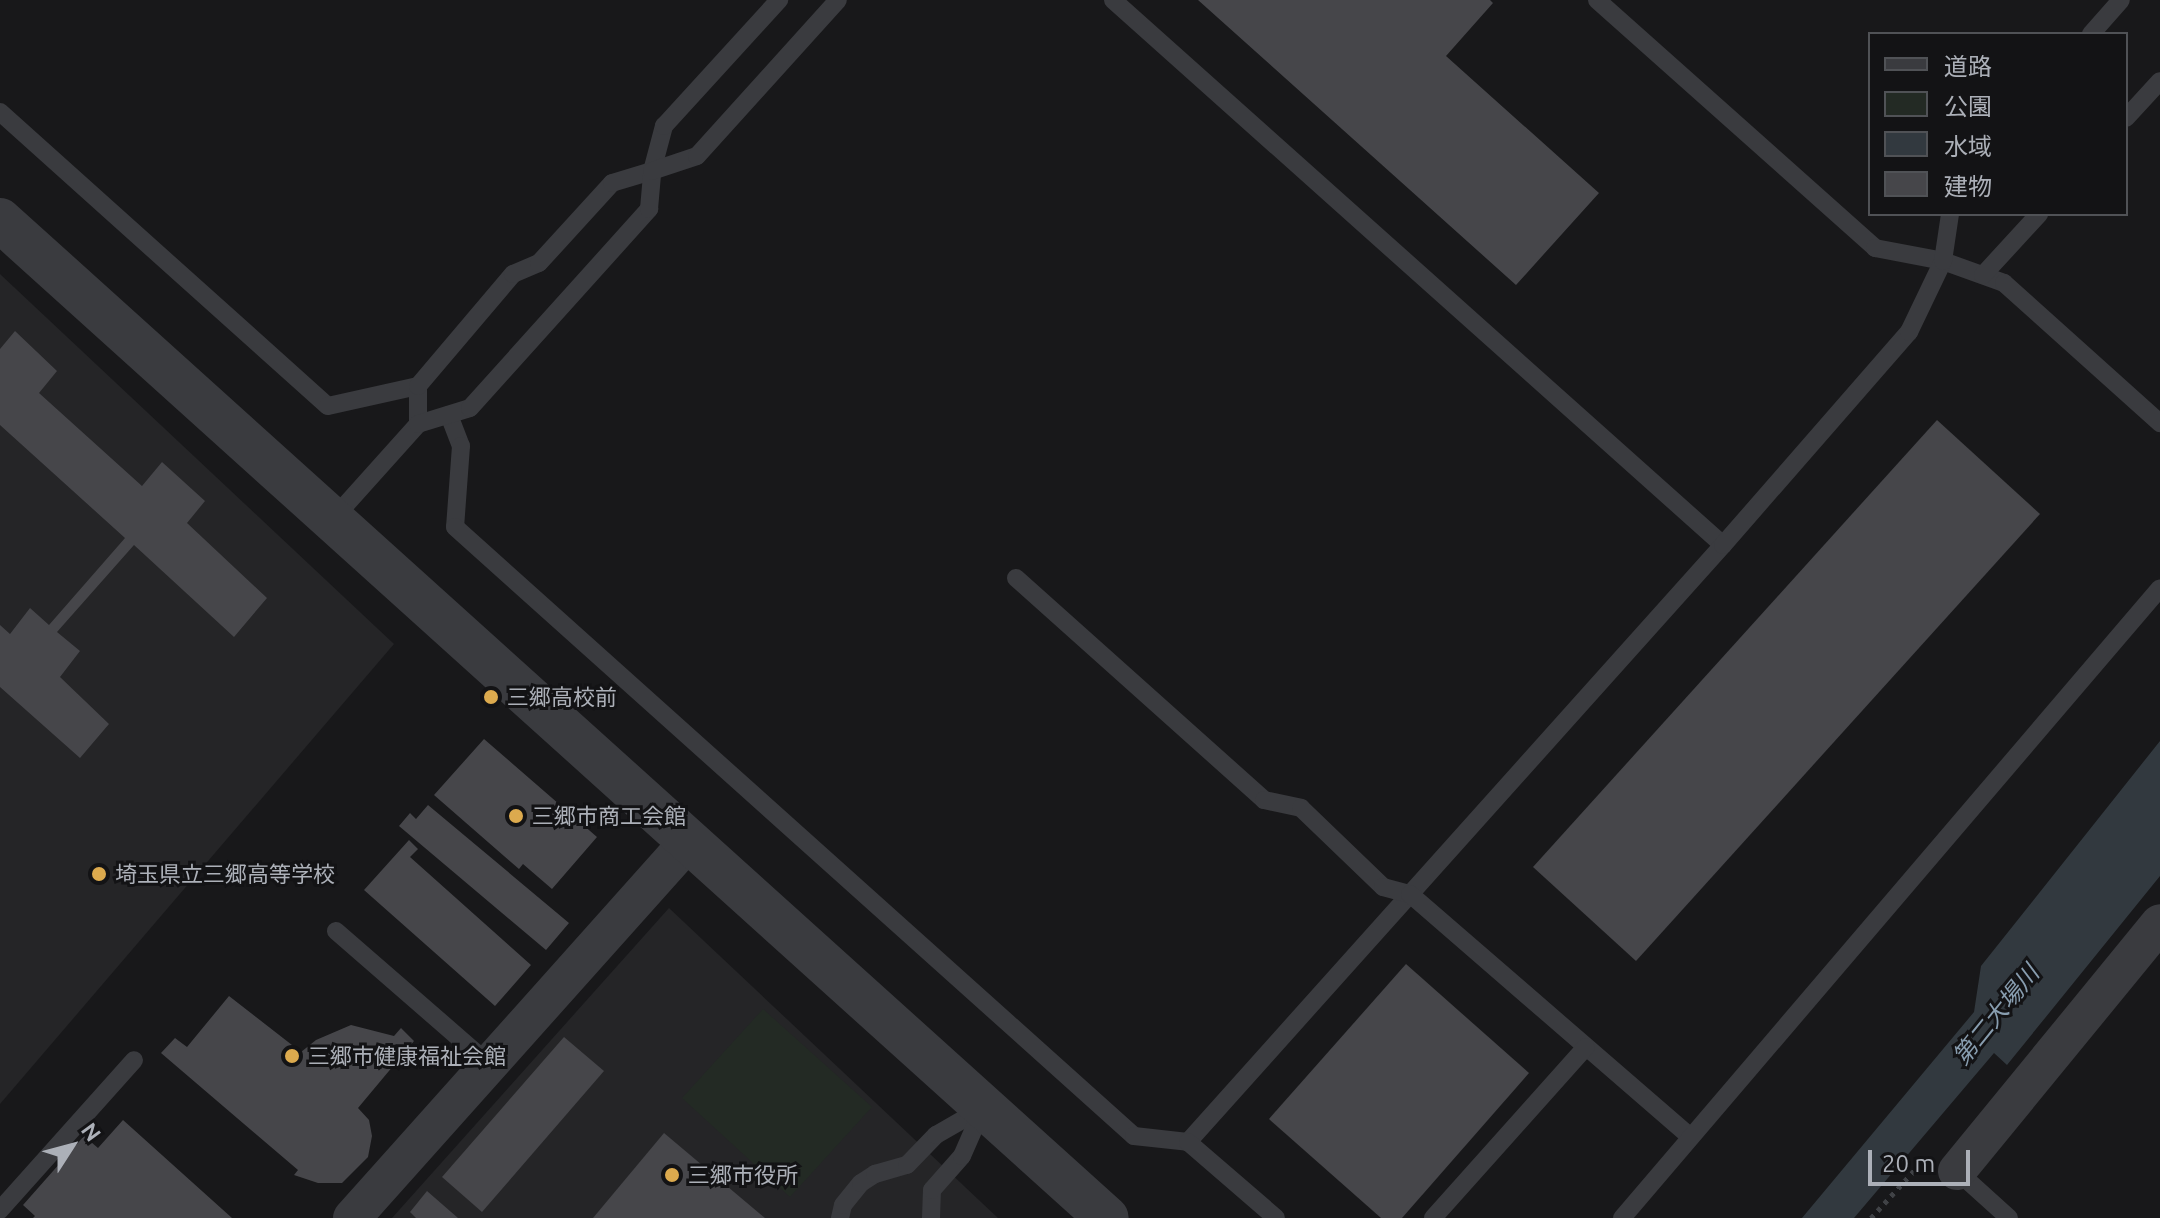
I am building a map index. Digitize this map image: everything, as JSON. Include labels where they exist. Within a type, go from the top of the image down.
[{"type":"street","points":[[0,220],[1107,1218]]},
{"type":"street","points":[[352,1218],[689,841]]},
{"type":"street","points":[[1957,1171],[2160,923]]},
{"type":"lane","points":[[332,520],[418,424],[470,408],[649,209],[652,171],[664,126],[779,0]]},
{"type":"lane","points":[[0,112],[328,406],[418,386],[513,274],[539,263],[612,183],[697,156],[838,0]]},
{"type":"lane","points":[[1113,0],[1723,545]]},
{"type":"lane","points":[[1597,0],[1875,248],[1943,261],[2004,283],[2160,423]]},
{"type":"lane","points":[[2093,32],[2121,0]]},
{"type":"lane","points":[[2128,116],[2160,81]]},
{"type":"lane","points":[[1188,1142],[1723,545],[1909,332],[1943,261],[1950,216]]},
{"type":"lane","points":[[1983,275],[2037,216]]},
{"type":"lane","points":[[418,386],[418,424]]},
{"type":"lane","points":[[449,415],[461,446],[455,527],[1134,1136],[1188,1142],[1276,1218]]},
{"type":"lane","points":[[1016,578],[1264,800],[1301,808],[1383,887],[1410,894],[1691,1137]]},
{"type":"lane","points":[[1622,1218],[2160,588]]},
{"type":"lane","points":[[336,931],[489,1064]]},
{"type":"lane","points":[[1433,1218],[1586,1047]]},
{"type":"lane","points":[[0,1210],[134,1060]]},
{"type":"lane","points":[[840,1218],[843,1205],[861,1183],[875,1174],[907,1165],[936,1135],[983,1108]]},
{"type":"lane","points":[[931,1218],[932,1190],[962,1156],[983,1108]]},
{"type":"lane","points":[[1957,1171],[2009,1218]]},
{"type":"path","points":[[1871,1218],[1905,1177],[1932,1153],[1957,1171]]},
{"type":"shaded area","name":"埼玉県立三郷高等学校","points":[[0,274],[394,644],[0,1104]]},
{"type":"shaded area","points":[[669,908],[998,1218],[392,1218]]},
{"type":"green space","points":[[763,1009],[872,1107],[790,1197],[682,1098]]},
{"type":"water","name":"第二大場川","points":[[2160,741],[2160,876],[2007,1065],[1994,1053],[1854,1218],[1802,1218],[1974,1012],[1981,966]]},
{"type":"building","points":[[1198,0],[1490,0],[1493,3],[1446,56],[1599,193],[1516,285]]},
{"type":"building","points":[[15,331],[57,371],[39,393],[142,486],[162,462],[205,501],[187,523],[267,598],[234,637],[134,545],[57,632],[80,651],[60,677],[109,724],[80,758],[0,687],[0,625],[10,634],[30,608],[49,625],[125,538],[0,425],[0,349]]},
{"type":"building","points":[[1937,420],[2040,514],[1636,961],[1533,867]]},
{"type":"building","name":"三郷市商工会館","points":[[484,739],[597,837],[552,889],[523,864],[519,869],[434,795]]},
{"type":"building","points":[[428,805],[569,923],[546,950],[399,826],[410,813],[416,819]]},
{"type":"building","points":[[409,840],[418,849],[410,857],[531,965],[495,1006],[364,890]]},
{"type":"building","points":[[1406,964],[1529,1073],[1402,1218],[1381,1218],[1269,1119]]},
{"type":"building","points":[[229,996],[301,1052],[316,1040],[351,1025],[394,1036],[401,1028],[414,1041],[358,1108],[369,1120],[372,1136],[368,1157],[342,1183],[318,1183],[294,1175],[298,1170],[161,1053],[175,1038],[187,1047]]},
{"type":"building","points":[[564,1037],[604,1071],[482,1212],[442,1177]]},
{"type":"building","points":[[123,1120],[232,1218],[33,1218],[35,1216],[23,1205],[84,1136],[98,1148]]},
{"type":"building","name":"三郷市役所","points":[[664,1133],[765,1218],[593,1218]]},
{"type":"building","points":[[427,1191],[458,1218],[416,1218],[410,1212]]},
{"type":"place","name":"三郷高校前","points":[[491,697]]},
{"type":"place","name":"三郷市商工会館","points":[[516,816]]},
{"type":"place","name":"埼玉県立三郷高等学校","points":[[99,874]]},
{"type":"place","name":"三郷市健康福祉会館","points":[[292,1056]]},
{"type":"place","name":"三郷市役所","points":[[672,1175]]}]
